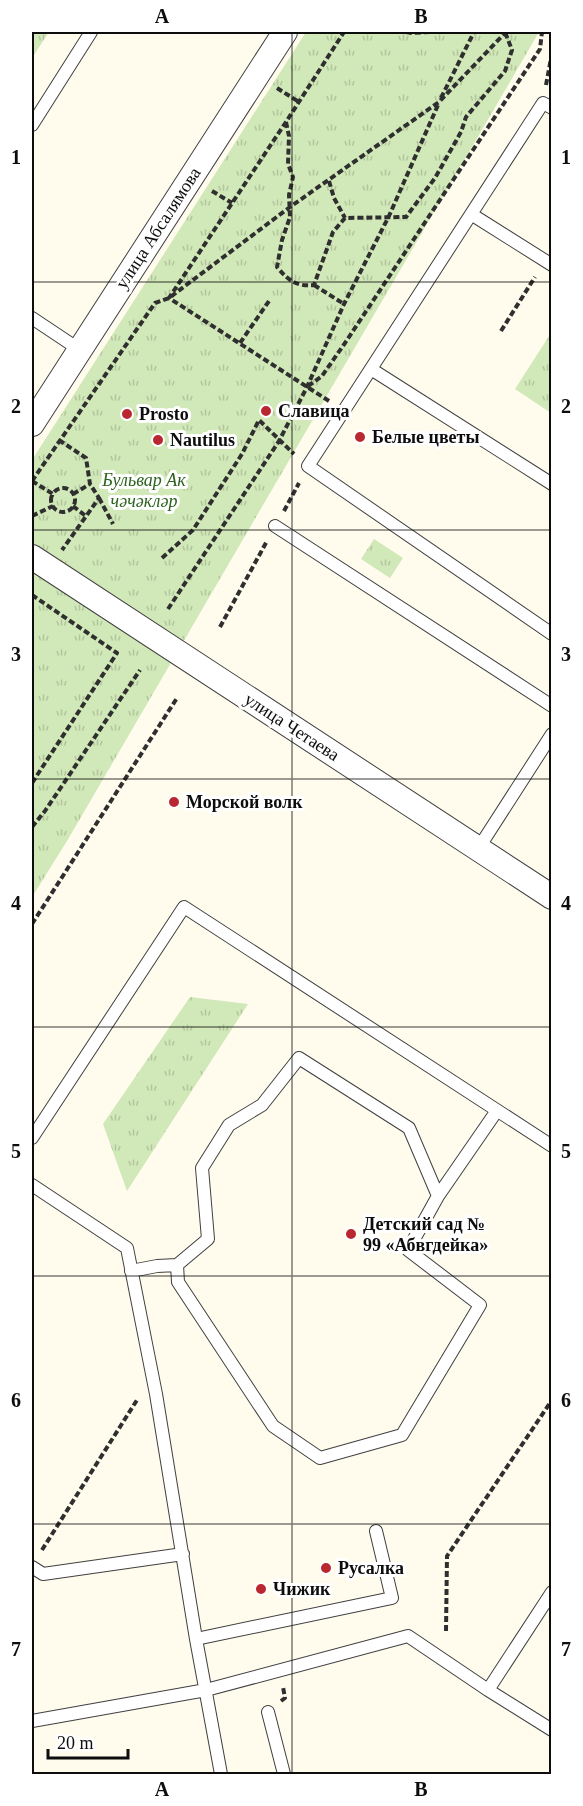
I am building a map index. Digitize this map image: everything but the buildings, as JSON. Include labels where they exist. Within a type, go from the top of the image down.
[{"type":"street","name":"улица Абсалямова","points":[[32,424],[285,32]]},
{"type":"street","name":"улица Четаева","points":[[32,557],[552,897]]},
{"type":"lane","points":[[32,124],[91,32]]},
{"type":"lane","points":[[547,105],[471,214],[308,466],[552,634]]},
{"type":"lane","points":[[471,214],[548,263]]},
{"type":"lane","points":[[32,318],[80,350]]},
{"type":"lane","points":[[371,369],[552,484]]},
{"type":"lane","points":[[276,526],[552,706]]},
{"type":"lane","points":[[478,849],[552,734]]},
{"type":"lane","points":[[32,1138],[184,907],[496,1112],[552,1146]]},
{"type":"lane","points":[[131,1271],[177,1265],[208,1239],[202,1168],[229,1125],[262,1105],[299,1058],[409,1128],[438,1196]]},
{"type":"lane","points":[[177,1265],[178,1282],[273,1426],[320,1458],[402,1435],[480,1305],[408,1250],[438,1196],[496,1112]]},
{"type":"lane","points":[[32,1185],[127,1248],[153,1376],[196,1640],[221,1774]]},
{"type":"lane","points":[[196,1640],[392,1598],[376,1532]]},
{"type":"lane","points":[[35,1562],[43,1574],[183,1554]]},
{"type":"lane","points":[[488,1689],[552,1592]]},
{"type":"lane","points":[[32,1721],[206,1690],[408,1636],[552,1730]]},
{"type":"lane","points":[[268,1712],[284,1774]]},
{"type":"path","points":[[169,298],[344,32]]},
{"type":"path","points":[[406,32],[431,32]]},
{"type":"path","points":[[168,609],[279,441],[389,216],[439,102],[474,32]]},
{"type":"path","points":[[53,494],[32,481],[58,440],[155,303],[169,298],[290,207],[439,102],[505,32],[512,50],[505,71],[466,117],[461,132],[444,162],[413,209],[406,217],[345,218],[333,232],[314,285]]},
{"type":"path","points":[[307,387],[322,376],[534,59],[540,49],[542,32]]},
{"type":"path","points":[[547,105],[552,53]]},
{"type":"path","points":[[286,122],[289,136],[288,164],[293,177],[289,195],[290,217],[282,240],[277,267],[286,278],[297,285],[314,285],[344,304]]},
{"type":"path","points":[[329,180],[334,198],[345,218]]},
{"type":"path","points":[[501,331],[548,263]]},
{"type":"path","points":[[169,298],[344,411]]},
{"type":"path","points":[[240,343],[269,301]]},
{"type":"path","points":[[162,558],[193,530],[242,454],[259,420],[308,466],[220,627]]},
{"type":"path","points":[[58,440],[86,458],[90,484],[113,524]]},
{"type":"path","points":[[73,494],[90,484]]},
{"type":"path","points":[[63,488],[73,494],[75,500],[69,511],[63,512],[53,506],[51,498],[53,494],[63,488]]},
{"type":"path","points":[[62,550],[99,498]]},
{"type":"path","points":[[32,516],[53,506]]},
{"type":"path","points":[[73,506],[87,517]]},
{"type":"path","points":[[32,595],[117,653],[32,783]]},
{"type":"path","points":[[32,825],[45,811],[140,670]]},
{"type":"path","points":[[32,924],[177,699]]},
{"type":"path","points":[[35,1562],[153,1376]]},
{"type":"path","points":[[447,1631],[447,1556],[552,1400]]},
{"type":"path","points":[[268,1712],[285,1698],[279,1671]]},
{"type":"green space","points":[[32,32],[49,32],[32,58]]},
{"type":"green space","name":"Бульвар Ак чәчәкләр","points":[[306,32],[539,32],[67,841],[32,897],[32,460]]},
{"type":"green space","points":[[551,333],[552,413],[515,389]]},
{"type":"green space","points":[[374,539],[403,558],[390,578],[361,559]]},
{"type":"green space","points":[[190,997],[248,1004],[127,1191],[103,1124]]},
{"type":"place","name":"Славица","points":[[266,411]]},
{"type":"place","name":"Prosto","points":[[127,414]]},
{"type":"place","name":"Белые цветы","points":[[360,437]]},
{"type":"place","name":"Nautilus","points":[[158,440]]},
{"type":"place","name":"Морской волк","points":[[174,802]]},
{"type":"place","name":"Детский сад № 99 «Абвгдейка»","points":[[351,1234]]},
{"type":"place","name":"Русалка","points":[[326,1568]]},
{"type":"place","name":"Чижик","points":[[261,1589]]}]
